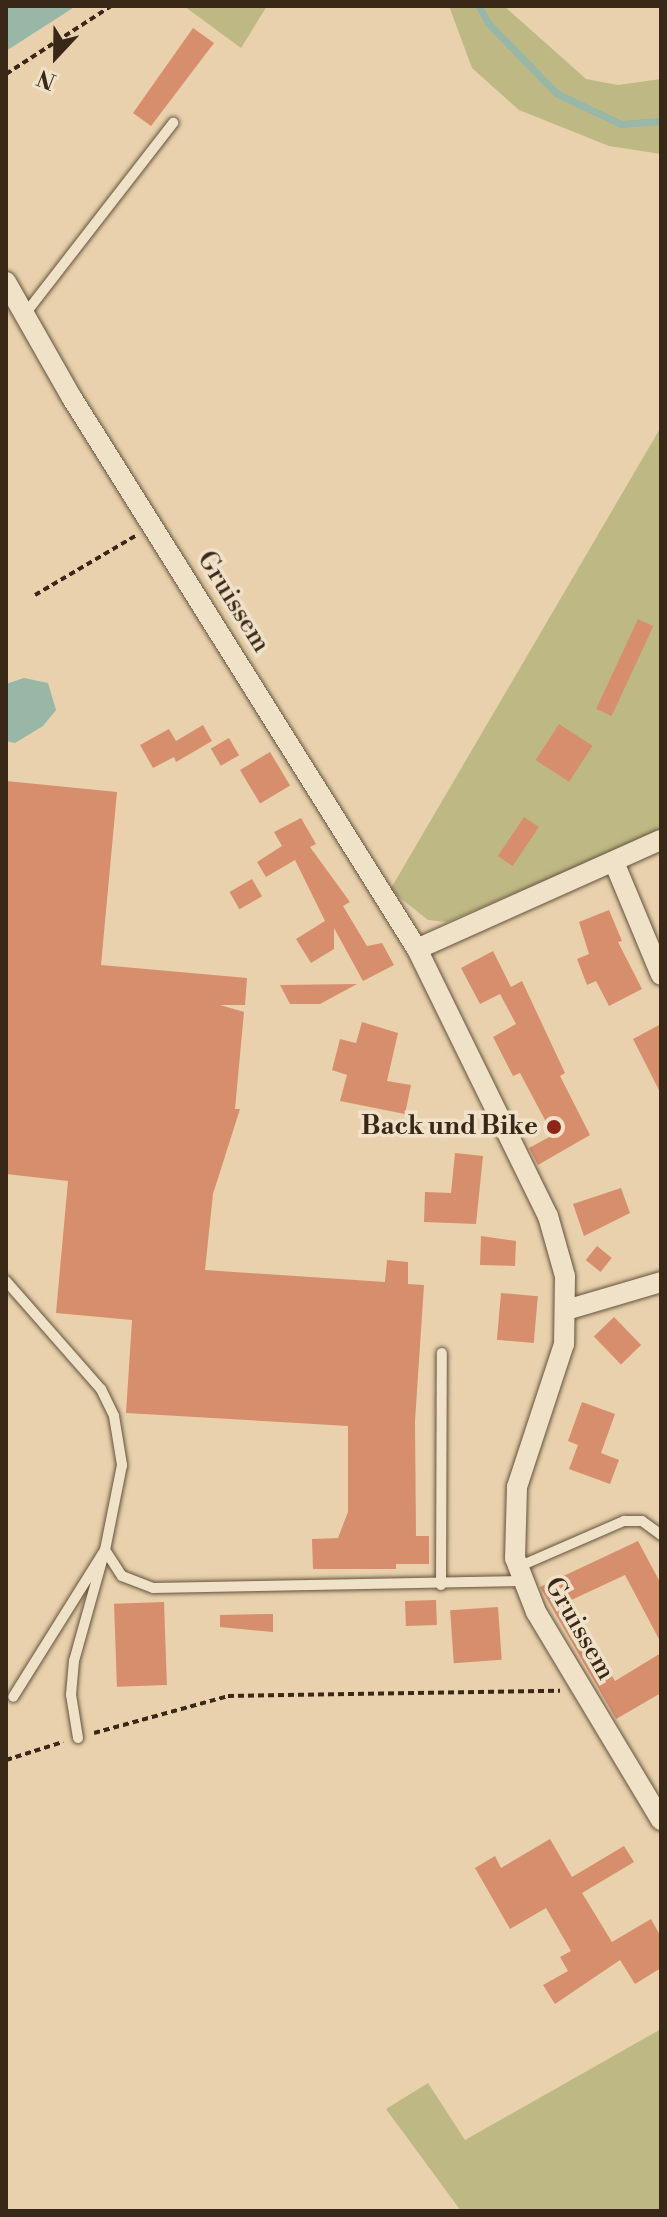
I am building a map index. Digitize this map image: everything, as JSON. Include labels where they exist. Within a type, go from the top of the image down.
[{"type":"street","name":"Gruissem","points":[[6,282],[417,949],[548,1216],[563,1264],[566,1310],[559,1368],[514,1499],[519,1574],[582,1688],[661,1820]]},
{"type":"street","points":[[417,949],[661,840]]},
{"type":"street","points":[[614,862],[661,975]]},
{"type":"street","points":[[566,1310],[661,1282]]},
{"type":"lane","points":[[25,314],[173,123]]},
{"type":"lane","points":[[6,1281],[94,1378],[114,1416],[122,1478],[74,1661],[71,1695],[78,1738]]},
{"type":"lane","points":[[441,1585],[442,1353]]},
{"type":"lane","points":[[105,1550],[122,1576],[153,1588],[441,1585],[519,1574],[624,1521],[642,1521],[661,1535]]},
{"type":"lane","points":[[13,1697],[105,1550]]},
{"type":"path","points":[[6,74],[111,6]]},
{"type":"path","points":[[35,595],[154,525]]},
{"type":"path","points":[[6,1760],[228,1696],[582,1688]]},
{"type":"shaded area","points":[[6,6],[76,6],[6,51]]},
{"type":"shaded area","points":[[184,6],[267,6],[241,48]]},
{"type":"shaded area","points":[[449,6],[504,6],[586,79],[618,85],[661,79],[661,154],[609,146],[519,110],[472,68]]},
{"type":"shaded area","points":[[661,427],[661,831],[447,922],[428,920],[390,890]]},
{"type":"shaded area","points":[[24,678],[48,683],[56,710],[43,726],[15,743],[6,741],[6,684]]},
{"type":"shaded area","points":[[661,2029],[661,2211],[461,2211],[386,2109],[428,2083],[465,2140]]},
{"type":"building","points":[[193,28],[214,43],[151,126],[133,113]]},
{"type":"building","points":[[638,619],[653,626],[612,716],[596,709]]},
{"type":"building","points":[[559,724],[593,746],[569,782],[536,760]]},
{"type":"building","points":[[203,725],[212,741],[176,762],[174,757],[153,768],[140,745],[169,729],[176,741]]},
{"type":"building","points":[[229,738],[239,755],[221,766],[211,748]]},
{"type":"building","points":[[270,752],[290,785],[260,803],[240,770]]},
{"type":"building","points":[[6,781],[117,792],[101,965],[247,978],[245,1005],[220,1005],[244,1012],[235,1109],[240,1109],[213,1194],[205,1270],[385,1282],[387,1260],[408,1262],[408,1284],[424,1285],[415,1421],[416,1536],[429,1536],[429,1564],[396,1564],[396,1569],[313,1569],[312,1539],[338,1538],[348,1512],[348,1426],[126,1413],[132,1320],[56,1313],[68,1181],[6,1174]]},
{"type":"building","points":[[524,817],[539,827],[513,866],[498,856]]},
{"type":"building","points":[[301,818],[316,844],[310,847],[350,902],[343,906],[367,946],[382,943],[394,965],[363,981],[334,928],[334,949],[311,963],[296,939],[325,921],[295,860],[266,877],[257,862],[282,846],[274,832]]},
{"type":"building","points":[[252,879],[262,896],[239,909],[229,892]]},
{"type":"building","points":[[609,910],[622,941],[618,942],[642,989],[609,1006],[596,981],[587,985],[577,959],[589,954],[579,922]]},
{"type":"building","points":[[493,951],[511,987],[522,981],[565,1073],[560,1076],[590,1135],[538,1165],[529,1148],[553,1135],[520,1073],[513,1076],[493,1037],[516,1024],[500,994],[480,1004],[461,968]]},
{"type":"building","points":[[357,984],[320,1004],[290,1004],[280,985]]},
{"type":"building","points":[[362,1022],[398,1033],[387,1081],[411,1085],[405,1114],[340,1101],[347,1075],[332,1070],[340,1039],[356,1043]]},
{"type":"building","points":[[661,1024],[661,1094],[633,1039]]},
{"type":"building","points":[[455,1153],[483,1156],[476,1224],[424,1222],[425,1192],[451,1193]]},
{"type":"building","points":[[621,1188],[630,1213],[584,1236],[573,1204]]},
{"type":"building","points":[[481,1236],[516,1241],[515,1266],[480,1265]]},
{"type":"building","points":[[597,1246],[612,1258],[600,1272],[586,1260]]},
{"type":"building","points":[[501,1293],[538,1296],[534,1343],[497,1340]]},
{"type":"building","points":[[614,1317],[641,1345],[621,1365],[594,1336]]},
{"type":"building","points":[[582,1402],[615,1414],[601,1453],[619,1460],[610,1484],[569,1469],[578,1445],[568,1441]]},
{"type":"building","points":[[638,1541],[661,1584],[661,1643],[625,1575],[567,1602],[615,1681],[661,1653],[661,1693],[616,1719],[540,1587]]},
{"type":"building","points":[[436,1600],[437,1625],[406,1626],[405,1601]]},
{"type":"building","points":[[164,1602],[167,1685],[117,1687],[114,1604]]},
{"type":"building","points":[[498,1607],[502,1660],[454,1663],[450,1610]]},
{"type":"building","points":[[273,1614],[273,1632],[220,1627],[220,1615]]},
{"type":"building","points":[[550,1839],[572,1877],[624,1846],[634,1862],[582,1893],[612,1942],[651,1919],[661,1937],[661,1968],[635,1984],[620,1960],[555,2004],[543,1985],[568,1971],[560,1957],[571,1951],[546,1908],[510,1929],[475,1868],[495,1856],[501,1868]]},
{"type":"waterway","points":[[479,6],[488,23],[556,93],[621,124],[661,121]]},
{"type":"place","name":"Back und Bike","points":[[554,1127]]}]
